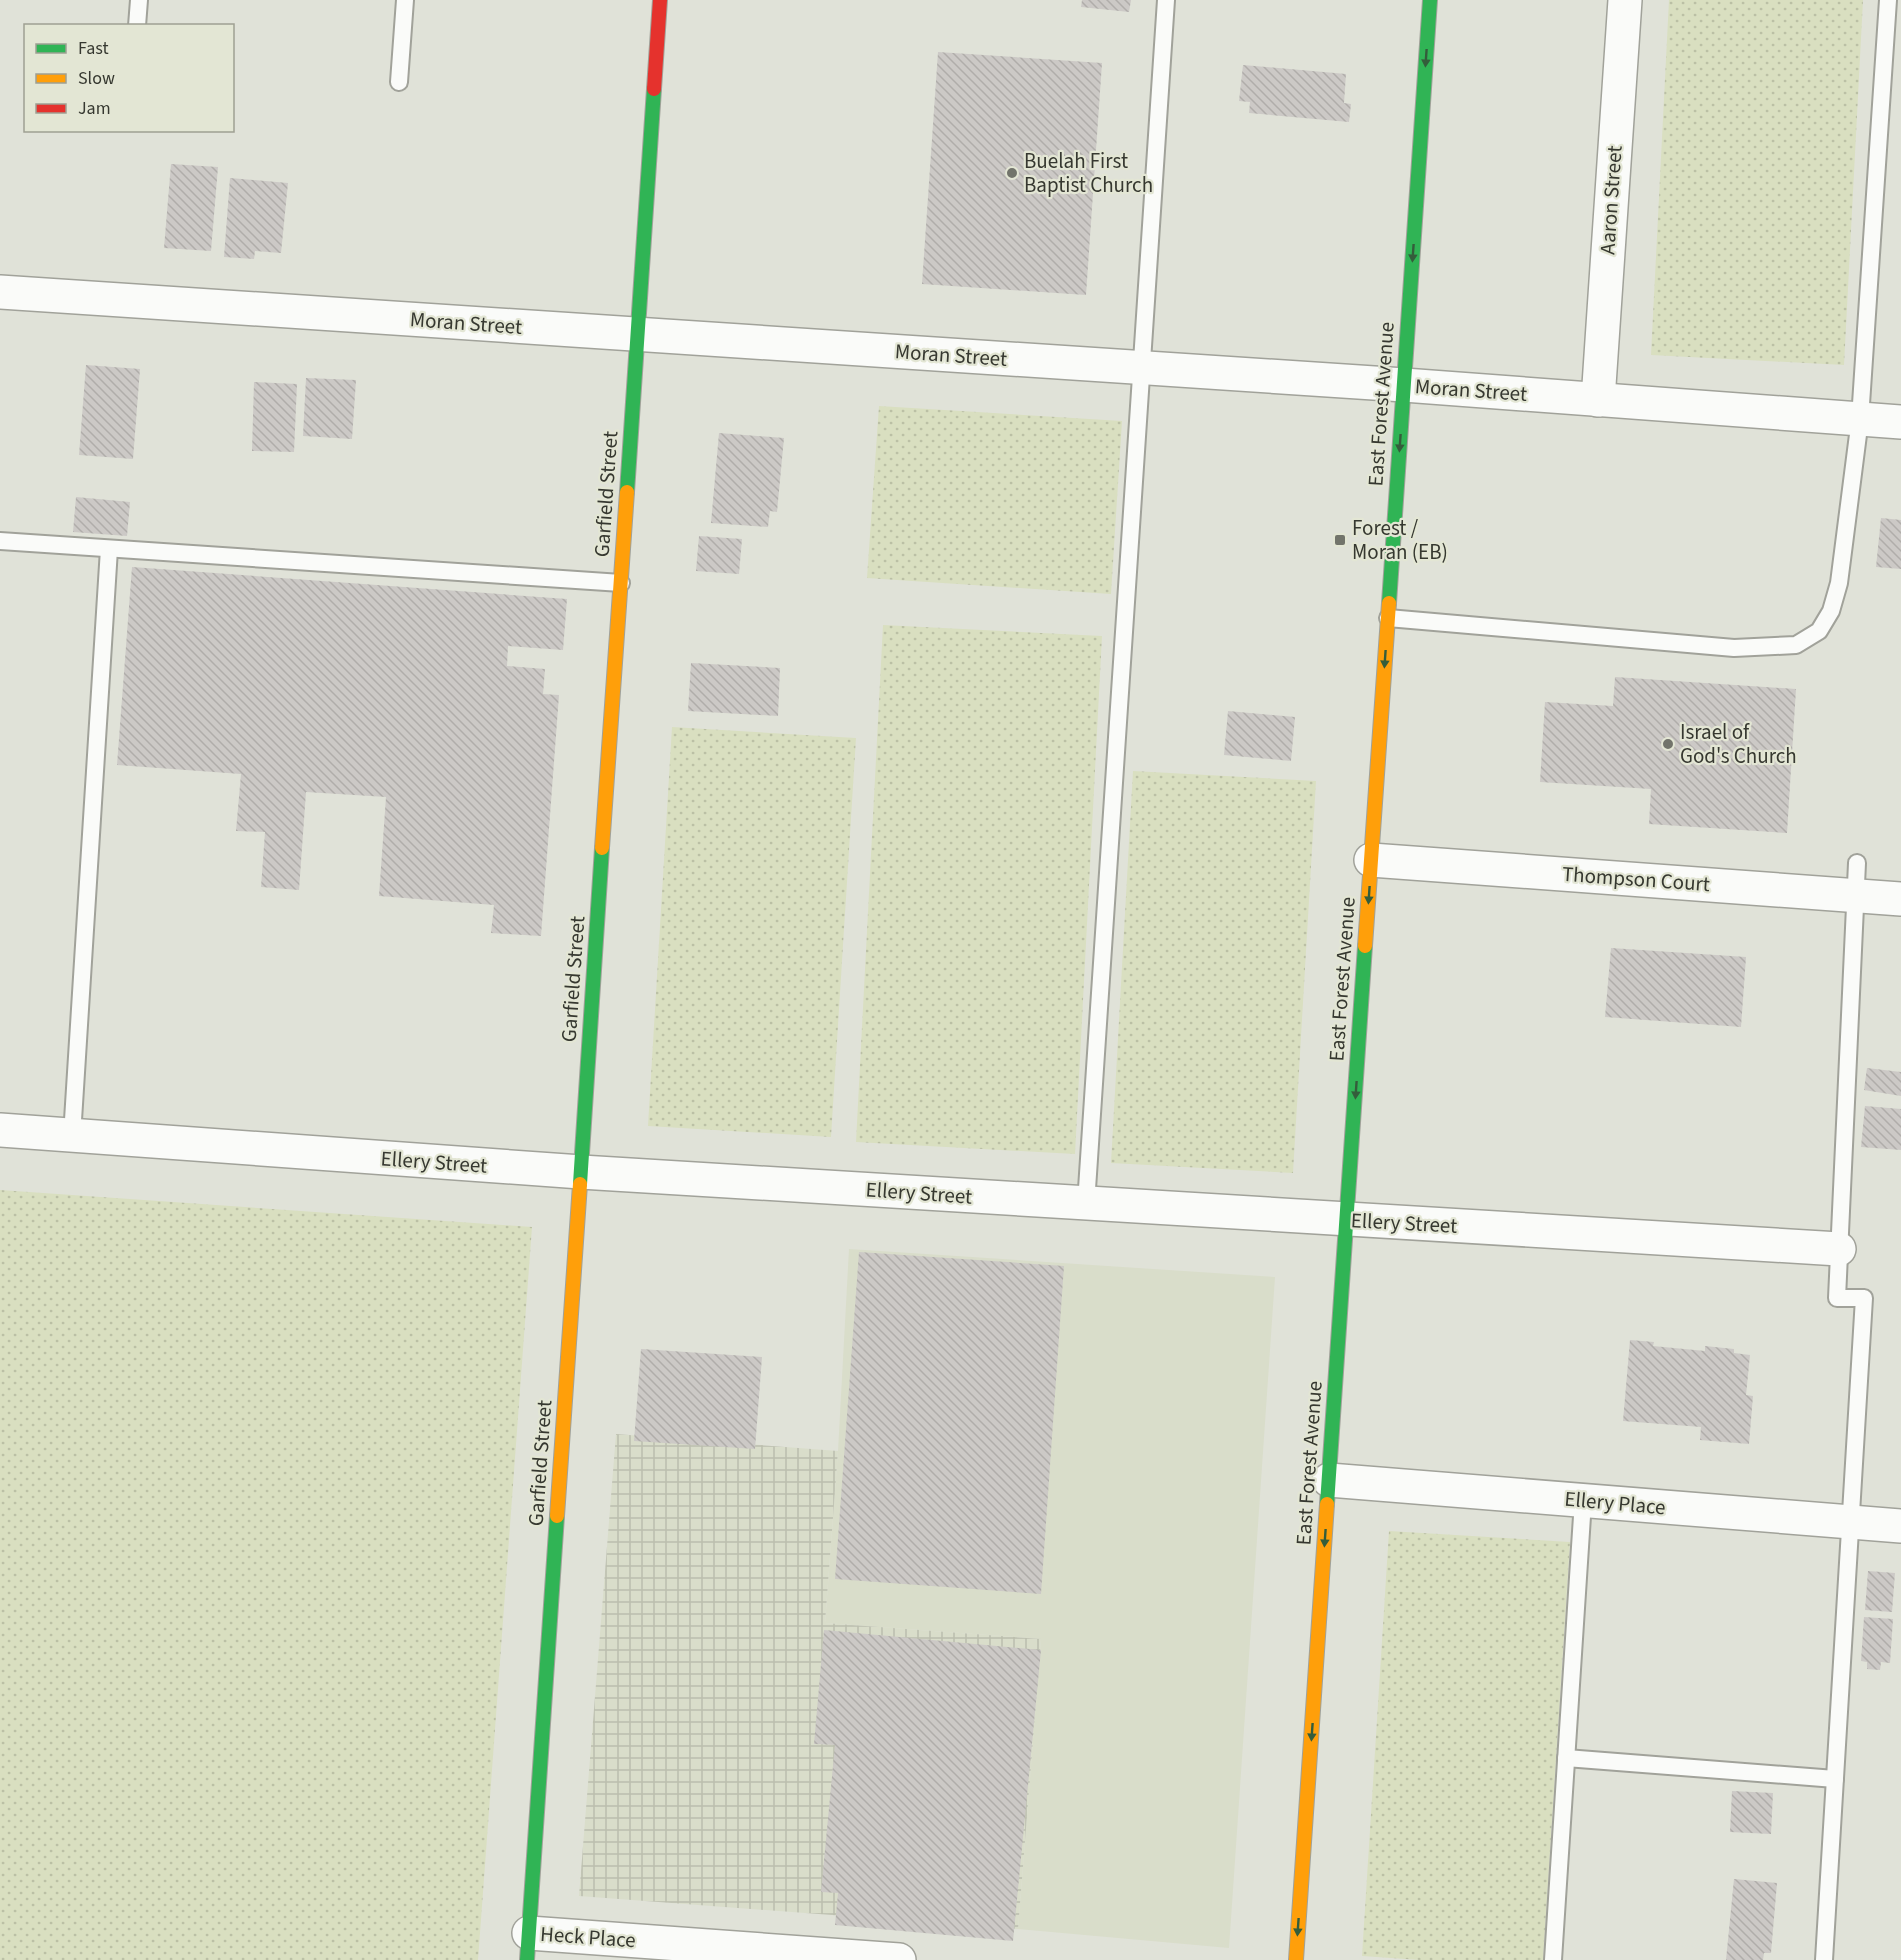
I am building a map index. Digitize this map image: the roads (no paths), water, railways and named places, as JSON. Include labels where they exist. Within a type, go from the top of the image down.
[{"type":"main road","name":"Garfield Street","points":[[528,1946],[660,0]]},
{"type":"main road","name":"East Forest Avenue","points":[[1296,1960],[1430,0]]},
{"type":"street","name":"Aaron Street","points":[[1598,399],[1625,0]]},
{"type":"street","name":"Moran Street","points":[[0,292],[1404,385],[1901,422]]},
{"type":"street","name":"Thompson Court","points":[[1371,860],[1901,898]]},
{"type":"street","name":"Ellery Street","points":[[0,1131],[581,1172],[1839,1249]]},
{"type":"street","name":"Ellery Place","points":[[1329,1480],[1901,1526]]},
{"type":"street","name":"Heck Place","points":[[528,1946],[899,1960]]},
{"type":"lane","points":[[137,24],[139,0]]},
{"type":"lane","points":[[399,82],[405,0]]},
{"type":"lane","points":[[1086,1204],[1166,0]]},
{"type":"lane","points":[[1388,618],[1734,648],[1796,645],[1819,631],[1831,611],[1839,583],[1860,419],[1888,0]]},
{"type":"lane","points":[[0,541],[621,583]]},
{"type":"lane","points":[[72,1136],[109,549]]},
{"type":"lane","points":[[1824,1960],[1864,1298],[1837,1298],[1857,862]]},
{"type":"lane","points":[[1553,1960],[1583,1500]]},
{"type":"lane","points":[[1566,1758],[1835,1779]]},
{"type":"place","name":"Buelah First Baptist Church","points":[[1012,173]]},
{"type":"place","name":"Forest / Moran (EB)","points":[[1340,540]]},
{"type":"place","name":"Israel of God's Church","points":[[1668,744]]}]
